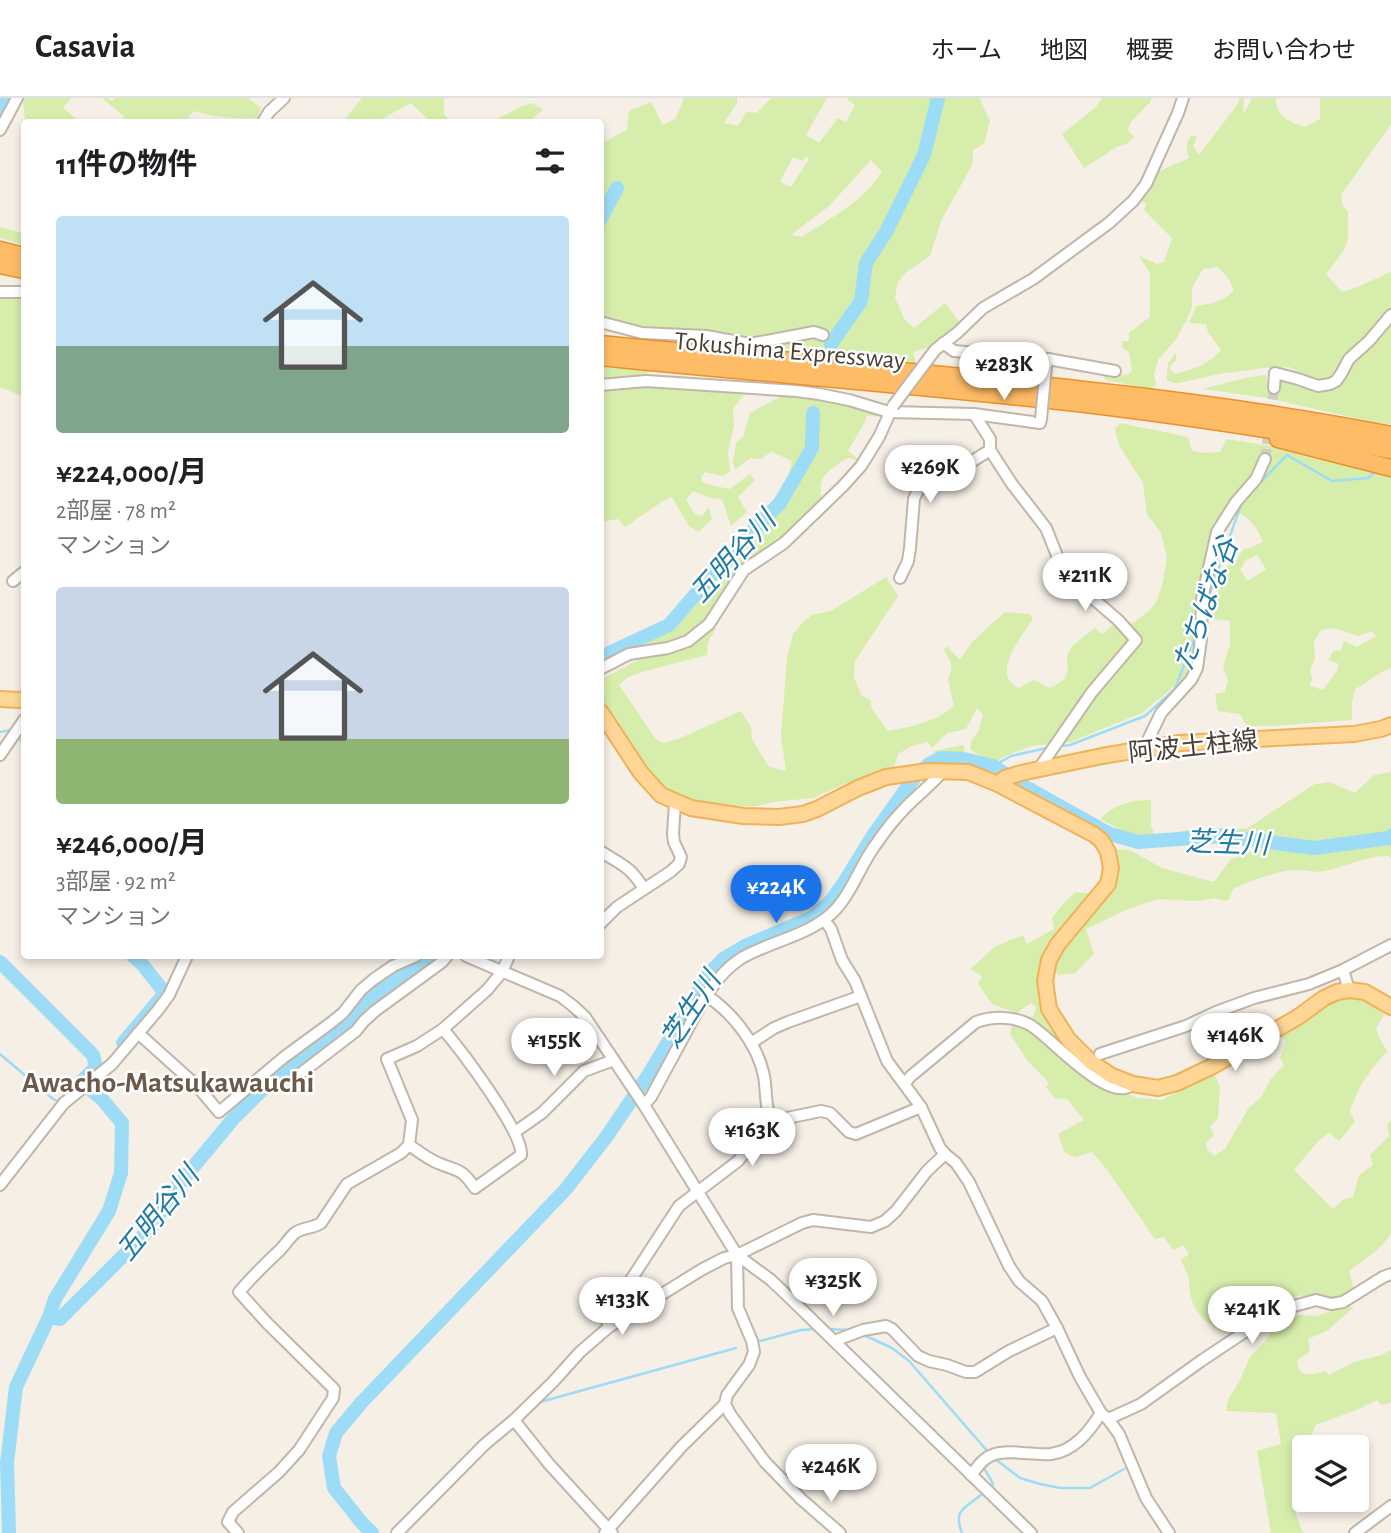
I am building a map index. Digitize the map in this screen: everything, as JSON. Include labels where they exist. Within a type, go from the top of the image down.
[{"type":"highway","points":[[0,250],[21,255]]},
{"type":"highway","points":[[0,265],[21,269]]},
{"type":"highway","name":"Tokushima Expressway","points":[[604,344],[891,370],[1161,399],[1388,434]]},
{"type":"highway","name":"Tokushima Expressway","points":[[604,357],[1101,406],[1315,436],[1391,450]]},
{"type":"highway","points":[[1220,422],[1275,439],[1391,468]]},
{"type":"main road","points":[[0,699],[21,700]]},
{"type":"main road","points":[[604,717],[641,773],[661,795],[705,811],[743,816],[779,817],[803,814],[886,777],[900,774],[968,772],[1002,781],[1093,834],[1101,840],[1108,852],[1111,868],[1108,884],[1058,944],[1049,960],[1045,981],[1049,1009],[1068,1039],[1091,1062],[1112,1076],[1133,1084],[1158,1088],[1177,1083],[1213,1066],[1337,992],[1364,992],[1391,1007]]},
{"type":"main road","name":"阿波土柱線","points":[[1002,781],[1021,772],[1146,748],[1198,741],[1354,734],[1391,725]]},
{"type":"street","points":[[0,130],[17,98]]},
{"type":"street","points":[[265,119],[284,98]]},
{"type":"street","points":[[604,667],[629,654],[668,648],[688,641],[709,624],[744,570],[784,543],[860,466],[879,437],[891,409],[939,346],[983,308],[1033,279],[1133,201],[1146,184],[1183,98]]},
{"type":"street","points":[[0,292],[21,292]]},
{"type":"street","points":[[1274,388],[1275,373],[1318,386],[1336,381],[1349,359],[1391,315]]},
{"type":"street","points":[[604,323],[642,333],[706,336],[750,344],[814,332],[823,335]]},
{"type":"street","points":[[939,346],[954,351],[1115,371]]},
{"type":"street","points":[[604,385],[646,381],[797,391],[891,409],[974,414],[1040,423],[1047,363]]},
{"type":"street","points":[[974,414],[990,439],[989,450],[1046,528],[1060,563],[1076,586],[1097,601],[1136,640],[1092,692],[1038,770]]},
{"type":"street","points":[[900,578],[911,548],[914,499],[918,490],[949,476],[989,450]]},
{"type":"street","points":[[1146,748],[1147,740],[1161,713],[1191,680],[1196,668],[1201,639],[1202,599],[1217,532],[1236,502],[1256,479],[1265,459]]},
{"type":"street","points":[[13,581],[21,574]]},
{"type":"street","points":[[0,755],[21,724]]},
{"type":"street","points":[[642,1102],[651,1097],[716,981],[726,970],[754,951],[794,935],[824,920],[833,912],[886,830],[906,807],[934,782],[935,772]]},
{"type":"street","points":[[604,920],[617,907],[679,864],[681,857],[673,834],[675,802]]},
{"type":"street","points":[[604,853],[626,866],[645,889]]},
{"type":"street","points":[[824,920],[831,929],[842,960],[855,981],[887,1061],[921,1107],[940,1148],[956,1163],[969,1182],[1009,1266],[1019,1281],[1042,1301],[1080,1377],[1104,1416],[1119,1434],[1146,1498],[1169,1533]]},
{"type":"street","points":[[1100,1054],[1186,1026],[1254,998],[1308,984],[1343,970],[1391,945]]},
{"type":"street","points":[[0,1185],[64,1103],[104,1070],[138,1033],[169,995],[186,959]]},
{"type":"street","points":[[138,1033],[197,1086],[219,1112],[283,1058],[343,1013],[361,990],[374,979],[409,959]]},
{"type":"street","points":[[296,1077],[356,1031],[364,1020],[444,959]]},
{"type":"street","points":[[473,959],[560,996],[584,1017],[642,1102],[737,1255],[771,1280],[1031,1533]]},
{"type":"street","points":[[238,1533],[228,1522],[233,1512],[279,1472],[299,1450],[333,1398],[334,1389],[239,1292],[294,1234],[321,1223],[347,1184],[401,1153],[409,1144],[412,1120],[387,1059],[417,1046],[443,1029],[487,990],[502,972],[508,959]]},
{"type":"street","points":[[1343,970],[1349,990]]},
{"type":"street","points":[[707,996],[726,1011],[751,1043],[763,1070],[766,1104],[774,1124]]},
{"type":"street","points":[[751,1043],[781,1025],[861,996]]},
{"type":"street","points":[[905,1083],[976,1022],[989,1018],[1010,1018],[1029,1024],[1099,1081],[1121,1089],[1129,1088],[1133,1084]]},
{"type":"street","points":[[409,1144],[436,1163],[465,1174],[475,1188],[521,1156],[522,1148],[514,1132],[466,1057],[443,1029]]},
{"type":"street","points":[[514,1132],[542,1112],[584,1072],[614,1060]]},
{"type":"street","points":[[609,1326],[606,1318],[679,1206],[738,1160],[757,1138],[774,1124],[787,1118],[821,1111],[830,1113],[849,1132],[856,1134],[921,1107]]},
{"type":"street","points":[[397,1533],[609,1326],[701,1270],[802,1223],[813,1220],[872,1227],[885,1221],[896,1212],[927,1171],[945,1154]]},
{"type":"street","points":[[514,1420],[608,1532],[682,1446],[725,1404],[727,1395],[749,1365],[754,1352],[738,1308],[737,1255]]},
{"type":"street","points":[[971,1475],[983,1460],[992,1455],[1014,1452],[1049,1454],[1066,1449],[1081,1440],[1104,1416],[1130,1410],[1141,1404],[1276,1311],[1316,1300],[1331,1304],[1343,1302],[1391,1274]]},
{"type":"street","points":[[834,1341],[863,1330],[886,1326],[918,1356],[966,1372],[975,1372],[1009,1351],[1057,1328]]},
{"type":"street","points":[[725,1404],[765,1462],[801,1499],[840,1533]]},
{"type":"street","points":[[1355,1533],[1391,1506]]},
{"type":"green space","points":[[23,98],[71,98],[63,108],[76,119],[25,119]]},
{"type":"green space","points":[[102,98],[112,101],[115,98],[248,98],[261,108],[257,118],[225,117],[193,111],[187,119],[123,119],[125,117]]},
{"type":"green space","points":[[362,98],[444,98],[444,115],[449,119],[428,119],[411,103],[382,119],[345,119]]},
{"type":"green space","points":[[684,98],[737,98],[737,103],[724,123],[738,126],[746,112],[757,113],[771,98],[827,98],[806,135],[819,143],[838,118],[846,122],[855,105],[847,100],[848,98],[979,98],[990,121],[984,144],[973,150],[973,163],[941,221],[930,256],[905,273],[897,284],[895,298],[905,320],[914,328],[945,303],[960,323],[930,347],[913,352],[916,363],[790,349],[705,332],[604,331],[604,142],[627,130],[629,111],[651,102],[663,125],[676,118]],"holes":[[[793,157],[802,161],[807,157],[809,159],[791,187],[780,182]],[[871,160],[882,172],[866,192],[846,208],[802,237],[791,235],[829,206]]]},
{"type":"green space","points":[[1102,98],[1151,98],[1151,101],[1130,123],[1128,131],[1135,137],[1084,168],[1062,134],[1095,108]]},
{"type":"green space","points":[[1240,98],[1245,98],[1244,114],[1252,98],[1276,98],[1281,114],[1289,121],[1306,127],[1320,119],[1320,98],[1391,98],[1391,124],[1341,195],[1342,204],[1348,212],[1348,239],[1344,250],[1326,274],[1342,292],[1391,272],[1391,424],[1267,398],[1203,389],[1266,375],[1267,387],[1279,389],[1280,382],[1321,383],[1289,367],[1219,374],[1179,383],[1166,379],[1168,363],[1176,353],[1176,360],[1170,366],[1171,371],[1176,374],[1195,368],[1221,350],[1208,332],[1206,324],[1189,323],[1196,306],[1222,300],[1234,290],[1217,267],[1203,269],[1192,288],[1192,307],[1186,321],[1177,338],[1158,360],[1154,374],[1156,385],[1151,389],[1105,380],[1104,372],[1127,375],[1132,371],[1129,352],[1122,348],[1122,341],[1129,341],[1129,333],[1150,317],[1150,273],[1139,256],[1157,264],[1164,262],[1172,238],[1144,210],[1146,204],[1139,198],[1153,174],[1189,158],[1187,146],[1192,135],[1197,137],[1193,146],[1199,155]]},
{"type":"green space","points":[[532,103],[543,110],[532,119],[498,119]]},
{"type":"green space","points":[[0,227],[21,233],[21,244],[0,238]]},
{"type":"green space","points":[[0,297],[21,297],[21,396],[0,387]]},
{"type":"green space","points":[[604,366],[650,371],[643,376],[604,379]]},
{"type":"green space","points":[[648,387],[744,394],[733,409],[734,426],[728,452],[730,472],[723,476],[705,472],[701,477],[702,482],[730,489],[750,474],[755,480],[738,497],[747,512],[731,526],[722,499],[710,498],[693,491],[686,500],[695,514],[702,516],[709,507],[712,519],[699,532],[689,526],[672,497],[625,527],[618,519],[604,521],[604,390]]},
{"type":"green space","points":[[784,395],[821,399],[881,413],[875,417],[867,415],[848,451],[857,461],[850,458],[845,460],[826,474],[821,484],[821,498],[801,521],[777,542],[752,556],[729,582],[709,620],[716,628],[708,642],[707,655],[645,671],[628,677],[619,685],[655,738],[663,743],[741,711],[751,727],[752,739],[769,767],[786,771],[781,736],[787,659],[793,634],[812,615],[831,611],[886,577],[898,596],[855,661],[854,678],[862,696],[870,700],[872,709],[888,731],[931,720],[954,706],[948,680],[951,663],[944,650],[947,646],[960,660],[972,642],[1005,612],[1029,614],[1033,618],[1010,656],[1007,673],[1011,683],[1018,688],[1034,680],[1050,688],[1064,680],[1068,671],[1067,656],[1072,646],[1095,628],[1102,634],[1114,624],[1133,623],[1157,601],[1163,582],[1167,557],[1161,533],[1147,514],[1143,483],[1119,445],[1115,429],[1120,423],[1188,437],[1192,451],[1220,452],[1227,439],[1302,451],[1391,477],[1391,668],[1355,689],[1352,720],[1247,726],[1240,714],[1218,711],[1215,694],[1225,692],[1228,680],[1223,667],[1230,645],[1230,621],[1198,617],[1193,667],[1185,679],[1142,713],[1070,742],[1031,746],[1003,757],[988,768],[977,765],[935,765],[934,751],[963,745],[965,753],[974,757],[980,756],[970,749],[983,715],[977,708],[966,729],[947,733],[932,748],[928,742],[912,746],[898,754],[892,773],[851,786],[846,783],[813,798],[728,807],[674,796],[639,761],[604,704],[604,678],[642,658],[670,651],[668,644],[646,644],[647,633],[660,626],[693,591],[734,537],[779,500],[786,487],[792,461],[772,452],[760,459],[750,458],[735,470],[733,462],[736,443],[743,437],[750,413]],"holes":[[[1242,514],[1263,542],[1243,550],[1235,562],[1222,568],[1218,576],[1220,586],[1214,597],[1201,591],[1204,572],[1233,515]],[[1257,555],[1266,569],[1248,581],[1240,570],[1245,561]],[[1334,628],[1358,636],[1372,631],[1376,636],[1357,647],[1344,641],[1341,650],[1333,651],[1329,660],[1339,664],[1323,690],[1310,686],[1310,671],[1315,658],[1314,642],[1321,630]]]},
{"type":"green space","points":[[1391,772],[1391,859],[1389,856],[1381,856],[1324,871],[1290,870],[1273,874],[1233,889],[1229,900],[1224,901],[1216,898],[1195,901],[1158,899],[1128,909],[1086,929],[1094,954],[1075,973],[1058,975],[1054,969],[1045,1010],[1127,1094],[1161,1100],[1214,1074],[1220,1087],[1218,1118],[1210,1127],[1214,1135],[1206,1143],[1207,1149],[1214,1156],[1225,1149],[1248,1109],[1261,1097],[1270,1080],[1284,1065],[1280,1058],[1286,1042],[1274,1024],[1336,996],[1349,993],[1373,1002],[1384,1015],[1376,1028],[1387,1051],[1357,1093],[1350,1111],[1355,1122],[1339,1141],[1329,1133],[1319,1140],[1294,1170],[1333,1209],[1344,1199],[1353,1197],[1359,1175],[1373,1165],[1370,1155],[1389,1136],[1387,1124],[1391,1121],[1391,1233],[1378,1249],[1349,1271],[1354,1289],[1328,1300],[1300,1295],[1232,1336],[1211,1325],[1195,1308],[1189,1278],[1181,1260],[1189,1254],[1183,1245],[1173,1250],[1164,1237],[1155,1239],[1092,1152],[1075,1157],[1065,1153],[1058,1134],[1084,1120],[1067,1099],[1055,1098],[1046,1087],[1049,1083],[1027,1060],[1010,1034],[1012,1025],[1019,1025],[1027,1030],[1035,1022],[1032,1018],[1037,1007],[1031,1003],[1016,1013],[992,1004],[978,984],[982,976],[970,969],[996,946],[1023,935],[1027,944],[1054,929],[1052,918],[1075,892],[1104,895],[1119,874],[1114,849],[1130,850],[1162,868],[1214,882],[1230,860],[1280,841],[1216,833],[1137,838],[1100,819],[1117,807],[1129,802],[1151,800],[1151,826],[1155,836],[1189,830],[1246,829],[1315,784],[1329,782],[1355,793],[1374,775]]},
{"type":"green space","points":[[1347,1305],[1353,1308],[1328,1330],[1308,1339],[1310,1352],[1297,1360],[1298,1368],[1304,1374],[1326,1371],[1328,1375],[1357,1361],[1391,1350],[1391,1403],[1381,1405],[1377,1400],[1316,1425],[1311,1435],[1292,1435],[1292,1512],[1295,1512],[1304,1533],[1271,1533],[1257,1451],[1281,1444],[1276,1413],[1226,1411],[1228,1400],[1250,1357],[1265,1341],[1276,1323],[1298,1315],[1317,1316]]},
{"type":"waterway","points":[[0,112],[6,98]]},
{"type":"waterway","name":"五明谷川","points":[[831,344],[861,301],[866,263],[886,232],[924,155],[938,98]]},
{"type":"waterway","points":[[604,212],[617,188]]},
{"type":"waterway","name":"五明谷川","points":[[604,657],[669,625],[730,554],[780,503],[812,448],[813,413]]},
{"type":"waterway","name":"たちばな谷","points":[[1249,494],[1287,455],[1332,481],[1368,478],[1377,470]]},
{"type":"waterway","name":"たちばな谷","points":[[1206,604],[1242,502]]},
{"type":"waterway","name":"たちばな谷","points":[[1061,746],[1145,716],[1175,689],[1197,630]]},
{"type":"waterway","points":[[0,732],[12,732]]},
{"type":"waterway","points":[[17,736],[21,741]]},
{"type":"waterway","name":"たちばな谷","points":[[993,766],[1011,756],[1051,747]]},
{"type":"waterway","name":"芝生川","points":[[372,1533],[334,1488],[329,1456],[336,1433],[361,1403],[566,1189],[607,1136],[647,1077],[709,974],[723,959],[745,946],[811,918],[830,902],[901,796],[929,764],[941,758],[964,759],[993,766],[1110,834],[1138,842],[1221,836],[1314,848],[1391,836]]},
{"type":"waterway","points":[[123,1043],[165,993],[136,959]]},
{"type":"waterway","name":"五明谷川","points":[[49,1317],[60,1319],[152,1227],[175,1189],[233,1119],[262,1090],[346,1028],[366,1002],[385,986],[423,966],[429,959]]},
{"type":"waterway","points":[[0,962],[93,1055],[96,1067],[81,1082],[101,1098],[122,1123],[121,1173],[109,1211],[55,1299],[16,1387],[7,1463],[9,1533]]},
{"type":"waterway","points":[[0,1054],[57,1101],[81,1082]]},
{"type":"waterway","points":[[760,1341],[814,1329]]},
{"type":"waterway","points":[[828,1329],[847,1330]]},
{"type":"waterway","points":[[866,1336],[892,1348],[909,1361],[989,1453]]},
{"type":"waterway","points":[[540,1402],[736,1348]]},
{"type":"waterway","points":[[994,1458],[1020,1478],[1060,1488],[1090,1488],[1124,1469]]},
{"type":"waterway","points":[[993,1460],[984,1468],[993,1485]]},
{"type":"waterway","points":[[962,1533],[960,1515],[965,1507],[981,1495]]},
{"type":"tunnel","points":[[1265,459],[1274,388]]},
{"type":"district","name":"Awacho-Matsukawauchi","points":[[168,1082]]}]
